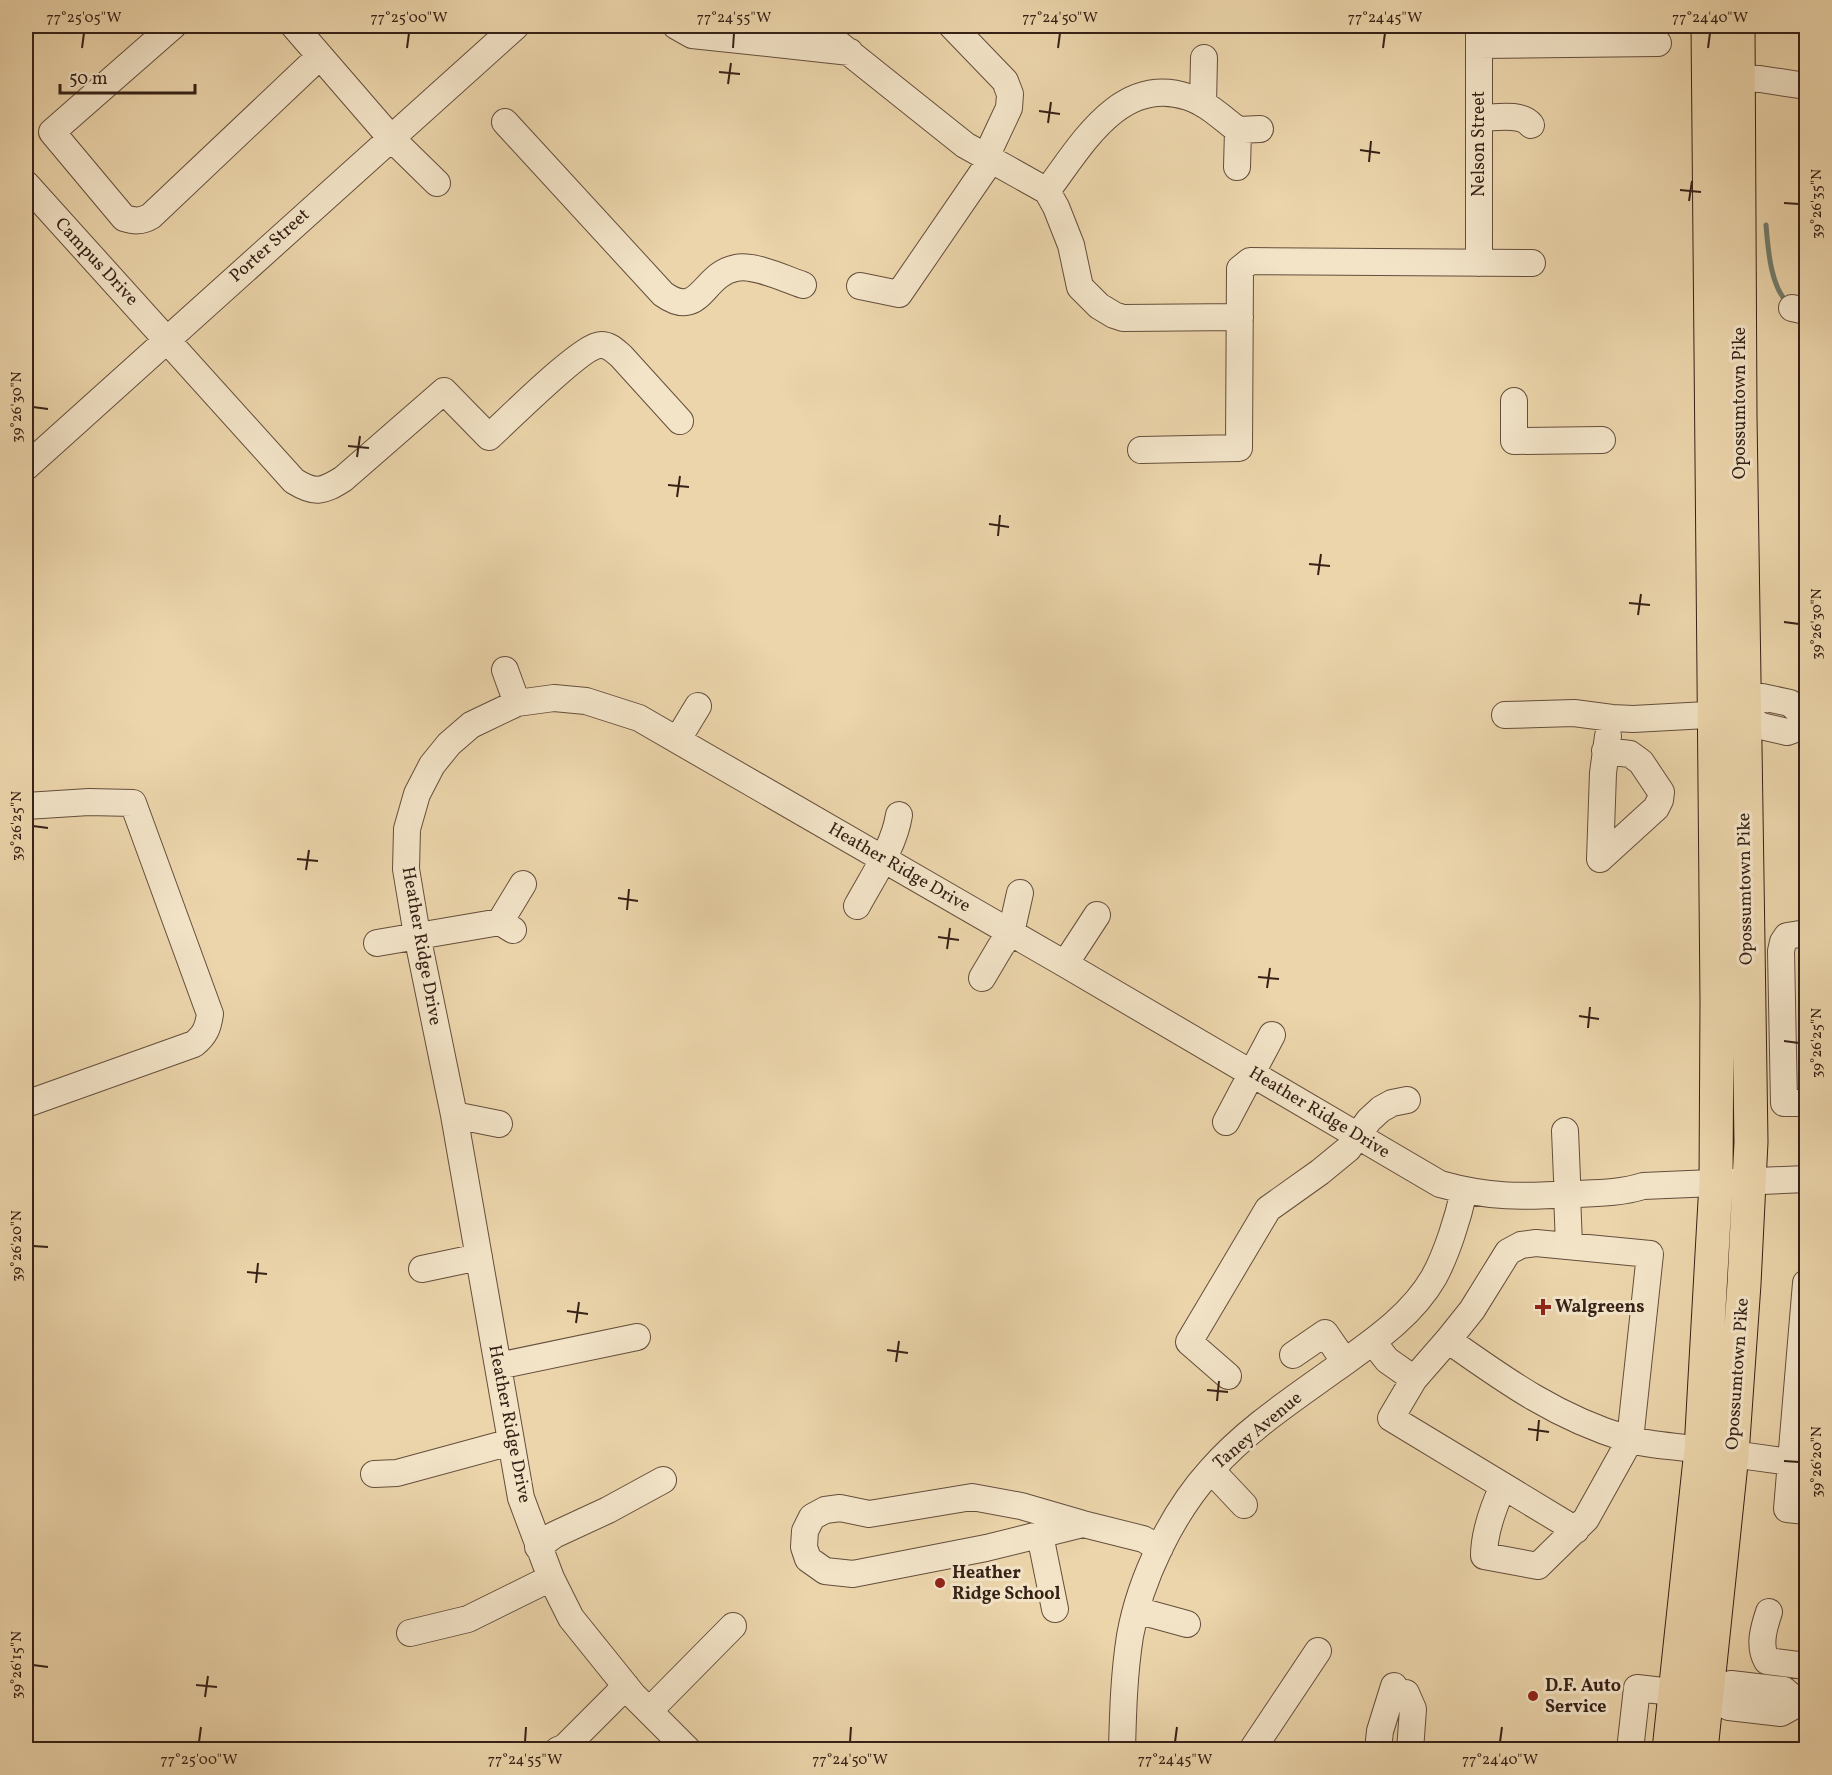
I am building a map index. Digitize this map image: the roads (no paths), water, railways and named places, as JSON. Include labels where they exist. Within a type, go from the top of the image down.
[{"type":"main road","name":"Opossumtown Pike","points":[[1708,26],[1724,78]]},
{"type":"main road","name":"Opossumtown Pike","points":[[1669,1749],[1691,1694],[1716,1452],[1743,1295],[1732,1182],[1751,1142],[1729,714],[1724,78],[1738,26]]},
{"type":"main road","name":"Opossumtown Pike","points":[[1691,1694],[1701,1749]]},
{"type":"street","points":[[173,26],[52,132],[124,218],[133,221],[144,220],[151,216],[320,56]]},
{"type":"street","points":[[294,26],[390,137],[437,183]]},
{"type":"street","name":"Porter Street","points":[[26,467],[516,26]]},
{"type":"street","points":[[676,26],[692,35],[850,52]]},
{"type":"street","points":[[816,26],[965,145],[1047,191],[1071,245],[1080,287],[1099,306],[1123,318],[1240,317]]},
{"type":"street","points":[[860,286],[899,294],[989,158],[1009,108],[1010,94],[1005,81],[952,26]]},
{"type":"street","points":[[1479,35],[1539,35],[1658,43]]},
{"type":"street","name":"Nelson Street","points":[[1479,35],[1479,263]]},
{"type":"street","points":[[1203,104],[1204,58]]},
{"type":"street","points":[[1724,78],[1806,86]]},
{"type":"street","points":[[1047,191],[1102,120],[1134,98],[1152,92],[1188,97],[1249,130],[1237,167]]},
{"type":"street","points":[[1479,118],[1518,118],[1527,120],[1531,125]]},
{"type":"street","points":[[505,122],[663,294],[672,300],[680,303],[690,302],[698,298],[720,273],[738,267],[760,271],[803,285]]},
{"type":"street","name":"Campus Drive","points":[[26,184],[294,481],[308,489],[318,490],[330,487],[343,479],[444,391],[489,437],[562,370],[587,350],[602,345],[612,348],[621,356],[680,421]]},
{"type":"street","points":[[1141,450],[1239,448],[1240,269],[1250,261],[1532,263]]},
{"type":"street","points":[[1514,401],[1514,441],[1602,440]]},
{"type":"street","points":[[505,670],[517,703]]},
{"type":"street","points":[[1729,714],[1762,697],[1790,702],[1806,718]]},
{"type":"street","name":"Heather Ridge Drive","points":[[688,1749],[626,1686],[571,1618],[538,1547],[521,1498],[454,1115],[417,935],[406,869],[407,829],[417,794],[432,765],[449,744],[471,725],[517,703],[554,698],[586,701],[639,718],[1440,1184],[1464,1191]]},
{"type":"street","points":[[678,739],[698,706]]},
{"type":"street","points":[[1504,716],[1574,713],[1612,718],[1729,714],[1761,726],[1787,732],[1806,725]]},
{"type":"street","points":[[1605,751],[1612,718]]},
{"type":"street","points":[[26,806],[90,802],[133,803],[210,1014],[209,1026],[205,1035],[194,1044],[26,1104]]},
{"type":"street","points":[[857,906],[882,859],[898,824],[899,815]]},
{"type":"street","points":[[377,943],[417,935],[506,926],[523,884]]},
{"type":"street","points":[[982,978],[1000,946],[1011,933],[1020,893]]},
{"type":"street","points":[[1065,964],[1097,915]]},
{"type":"street","points":[[1795,1103],[1781,951],[1787,936],[1806,933]]},
{"type":"street","points":[[1226,1122],[1272,1035]]},
{"type":"street","points":[[1228,1376],[1189,1342],[1268,1209],[1348,1149],[1369,1120],[1381,1108],[1392,1103],[1407,1101]]},
{"type":"street","points":[[454,1115],[499,1124]]},
{"type":"street","points":[[1565,1131],[1569,1245]]},
{"type":"street","points":[[1464,1191],[1504,1182],[1625,1192],[1643,1186],[1806,1179]]},
{"type":"street","name":"Taney Avenue","points":[[1122,1749],[1126,1661],[1136,1610],[1150,1569],[1184,1505],[1211,1470],[1264,1421],[1400,1320],[1434,1276],[1460,1208],[1464,1191]]},
{"type":"street","points":[[1503,1486],[1494,1506],[1484,1544],[1484,1556],[1538,1566],[1576,1530],[1586,1520],[1630,1440],[1650,1254],[1536,1243],[1521,1245],[1508,1252],[1472,1310],[1414,1379],[1391,1418],[1576,1530]]},
{"type":"street","points":[[422,1269],[479,1257]]},
{"type":"street","points":[[1806,1283],[1788,1509],[1806,1511]]},
{"type":"street","points":[[1293,1355],[1325,1333],[1345,1362]]},
{"type":"street","points":[[498,1366],[637,1337]]},
{"type":"street","points":[[1448,1341],[1509,1384],[1559,1413],[1630,1440],[1791,1462]]},
{"type":"street","points":[[1372,1342],[1387,1360],[1414,1379]]},
{"type":"street","points":[[374,1474],[397,1473],[511,1442]]},
{"type":"street","points":[[1211,1470],[1244,1505]]},
{"type":"street","points":[[538,1547],[554,1535],[608,1510],[663,1480]]},
{"type":"street","points":[[1083,1524],[853,1574],[825,1571],[808,1559],[804,1547],[805,1531],[812,1517],[825,1510],[840,1508],[869,1514],[972,1497],[1022,1506],[1143,1539],[1160,1548]]},
{"type":"street","points":[[1040,1535],[1055,1609]]},
{"type":"street","points":[[410,1633],[468,1619],[551,1578]]},
{"type":"street","points":[[1136,1610],[1187,1624]]},
{"type":"street","points":[[1769,1612],[1763,1638],[1767,1661],[1806,1666]]},
{"type":"street","points":[[649,1711],[733,1626]]},
{"type":"street","points":[[1252,1749],[1318,1651]]},
{"type":"street","points":[[558,1749],[565,1748],[626,1686]]},
{"type":"street","points":[[1630,1749],[1638,1688],[1691,1694],[1729,1707],[1781,1713],[1803,1703]]},
{"type":"street","points":[[1378,1749],[1380,1731],[1400,1690],[1413,1709],[1410,1749]]},
{"type":"waterway","points":[[1766,225],[1773,276],[1781,295],[1787,302]]},
{"type":"place","name":"Walgreens","points":[[1543,1307]]},
{"type":"place","name":"Heather Ridge School","points":[[940,1583]]},
{"type":"place","name":"D.F. Auto Service","points":[[1533,1696]]}]
